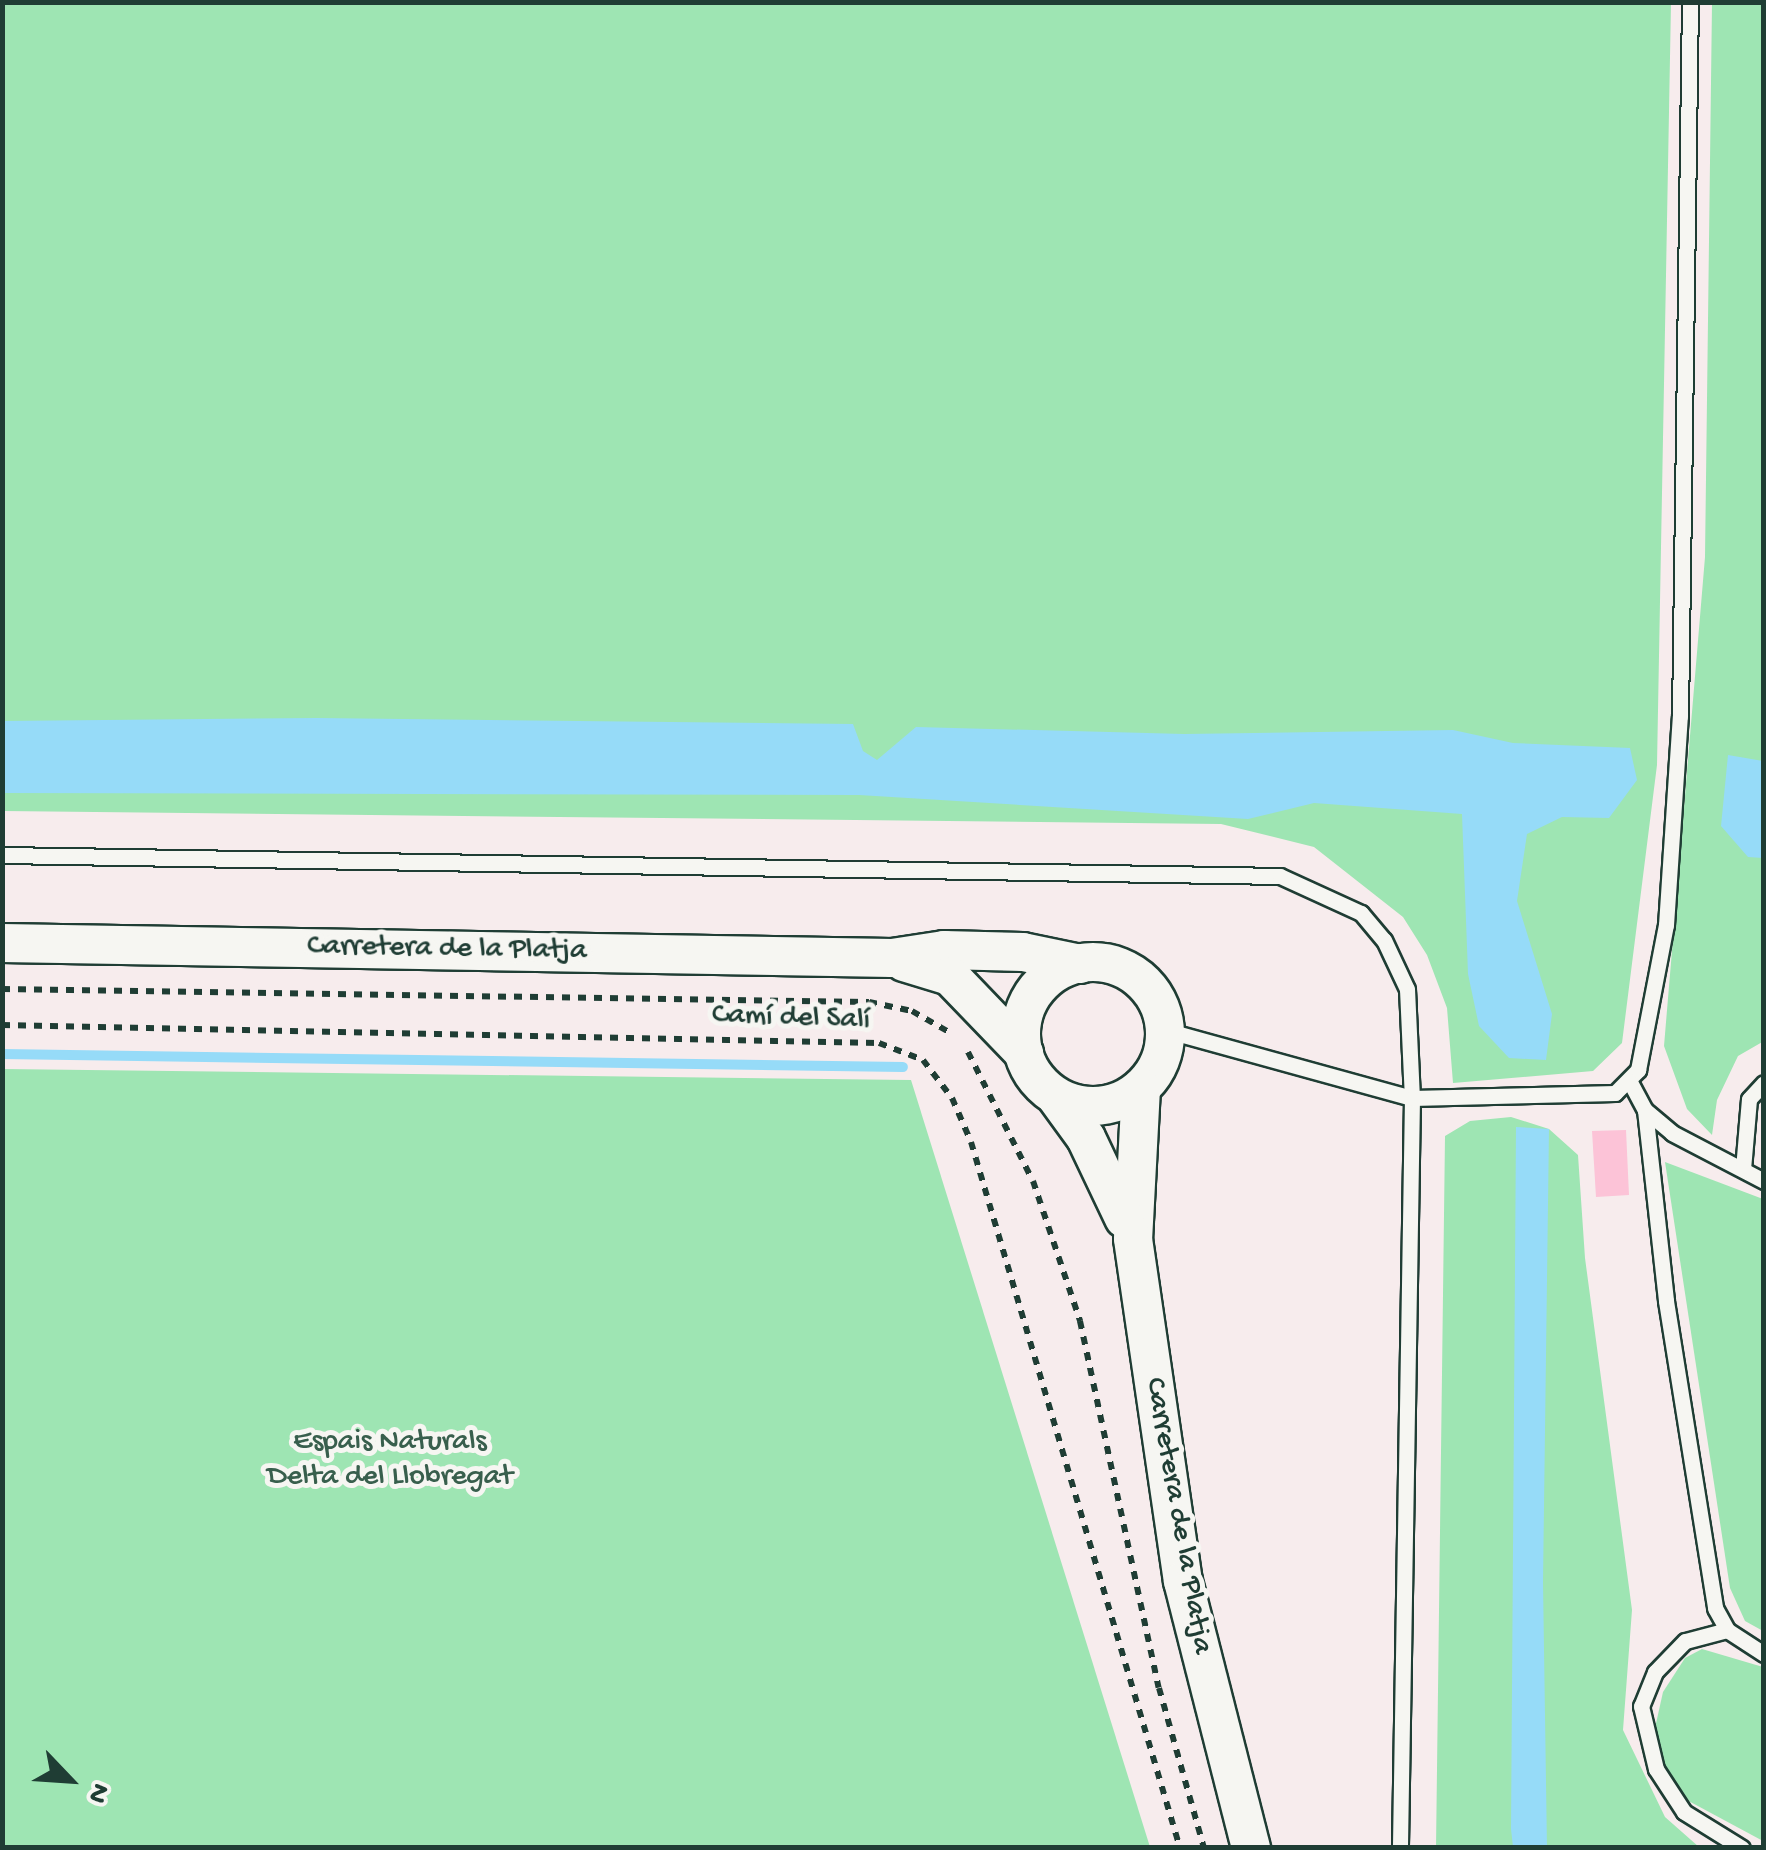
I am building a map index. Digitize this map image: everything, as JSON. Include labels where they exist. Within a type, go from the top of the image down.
[{"type":"street","name":"Carretera de la Platja","points":[[2,943],[892,958],[944,950],[1023,952],[1080,964]]},
{"type":"street","name":"Carretera de la Platja","points":[[892,958],[950,976],[1024,1054]]},
{"type":"street","points":[[1080,964],[1114,965],[1137,977],[1160,1008],[1165,1030],[1162,1052],[1142,1088],[1102,1106],[1058,1098],[1040,1084],[1024,1054],[1022,1021],[1032,995],[1048,977],[1080,964]]},
{"type":"street","name":"Carretera de la Platja","points":[[1142,1088],[1133,1239],[1182,1581],[1252,1848]]},
{"type":"street","name":"Carretera de la Platja","points":[[1058,1098],[1094,1152],[1133,1239]]},
{"type":"lane","points":[[1165,1030],[1412,1098],[1615,1093],[1630,1082],[1648,1040],[1666,925],[1676,790],[1690,2]]},
{"type":"lane","points":[[2,855],[1280,876],[1361,913],[1384,940],[1408,989],[1412,1098],[1400,1848]]},
{"type":"lane","points":[[1630,1082],[1645,1110],[1672,1133],[1764,1181]]},
{"type":"lane","points":[[1742,1169],[1749,1100],[1764,1083]]},
{"type":"lane","points":[[1645,1110],[1672,1339],[1715,1608],[1728,1630],[1764,1654]]},
{"type":"lane","points":[[1728,1630],[1685,1641],[1655,1672],[1641,1706],[1656,1769],[1684,1812],[1742,1848]]},
{"type":"path","points":[[2,989],[869,1002],[912,1011],[946,1028],[971,1055],[1004,1115],[1058,1250],[1098,1388],[1159,1688],[1204,1848]]},
{"type":"path","name":"Camí del Salí","points":[[2,1025],[879,1044],[922,1060],[952,1098],[971,1142],[1180,1848]]},
{"type":"green space","points":[[3,3],[1671,3],[1657,765],[1622,1043],[1593,1071],[1453,1083],[1447,1008],[1427,955],[1403,917],[1314,847],[1221,824],[3,811]]},
{"type":"green space","points":[[1712,3],[1763,3],[1764,1041],[1738,1056],[1717,1100],[1712,1135],[1687,1109],[1664,1046],[1705,557]]},
{"type":"green space","name":"Espais Naturals Delta del Llobregat","points":[[3,1069],[911,1080],[1150,1847],[3,1847]]},
{"type":"green space","points":[[1511,1117],[1549,1129],[1578,1155],[1585,1258],[1632,1610],[1623,1730],[1665,1817],[1699,1847],[1436,1848],[1445,1136],[1470,1121]]},
{"type":"green space","points":[[1665,1162],[1763,1199],[1763,1631],[1745,1621],[1730,1588]]},
{"type":"green space","points":[[1702,1649],[1763,1667],[1763,1841],[1670,1791],[1651,1746],[1663,1692],[1685,1658]]},
{"type":"water","points":[[317,718],[853,724],[863,751],[877,760],[916,727],[1184,734],[1453,730],[1513,743],[1630,748],[1637,780],[1609,818],[1562,817],[1527,834],[1517,901],[1552,1014],[1546,1060],[1509,1058],[1479,1026],[1468,974],[1462,814],[1314,803],[1248,819],[859,795],[3,793],[3,721]]},
{"type":"water","points":[[1728,755],[1763,761],[1763,858],[1748,857],[1721,826]]},
{"type":"water","points":[[1516,1127],[1549,1129],[1543,1582],[1547,1848],[1513,1847],[1511,1829]]},
{"type":"building","points":[[1626,1130],[1629,1195],[1596,1197],[1592,1131]]},
{"type":"waterway","points":[[2,1054],[903,1067]]}]
